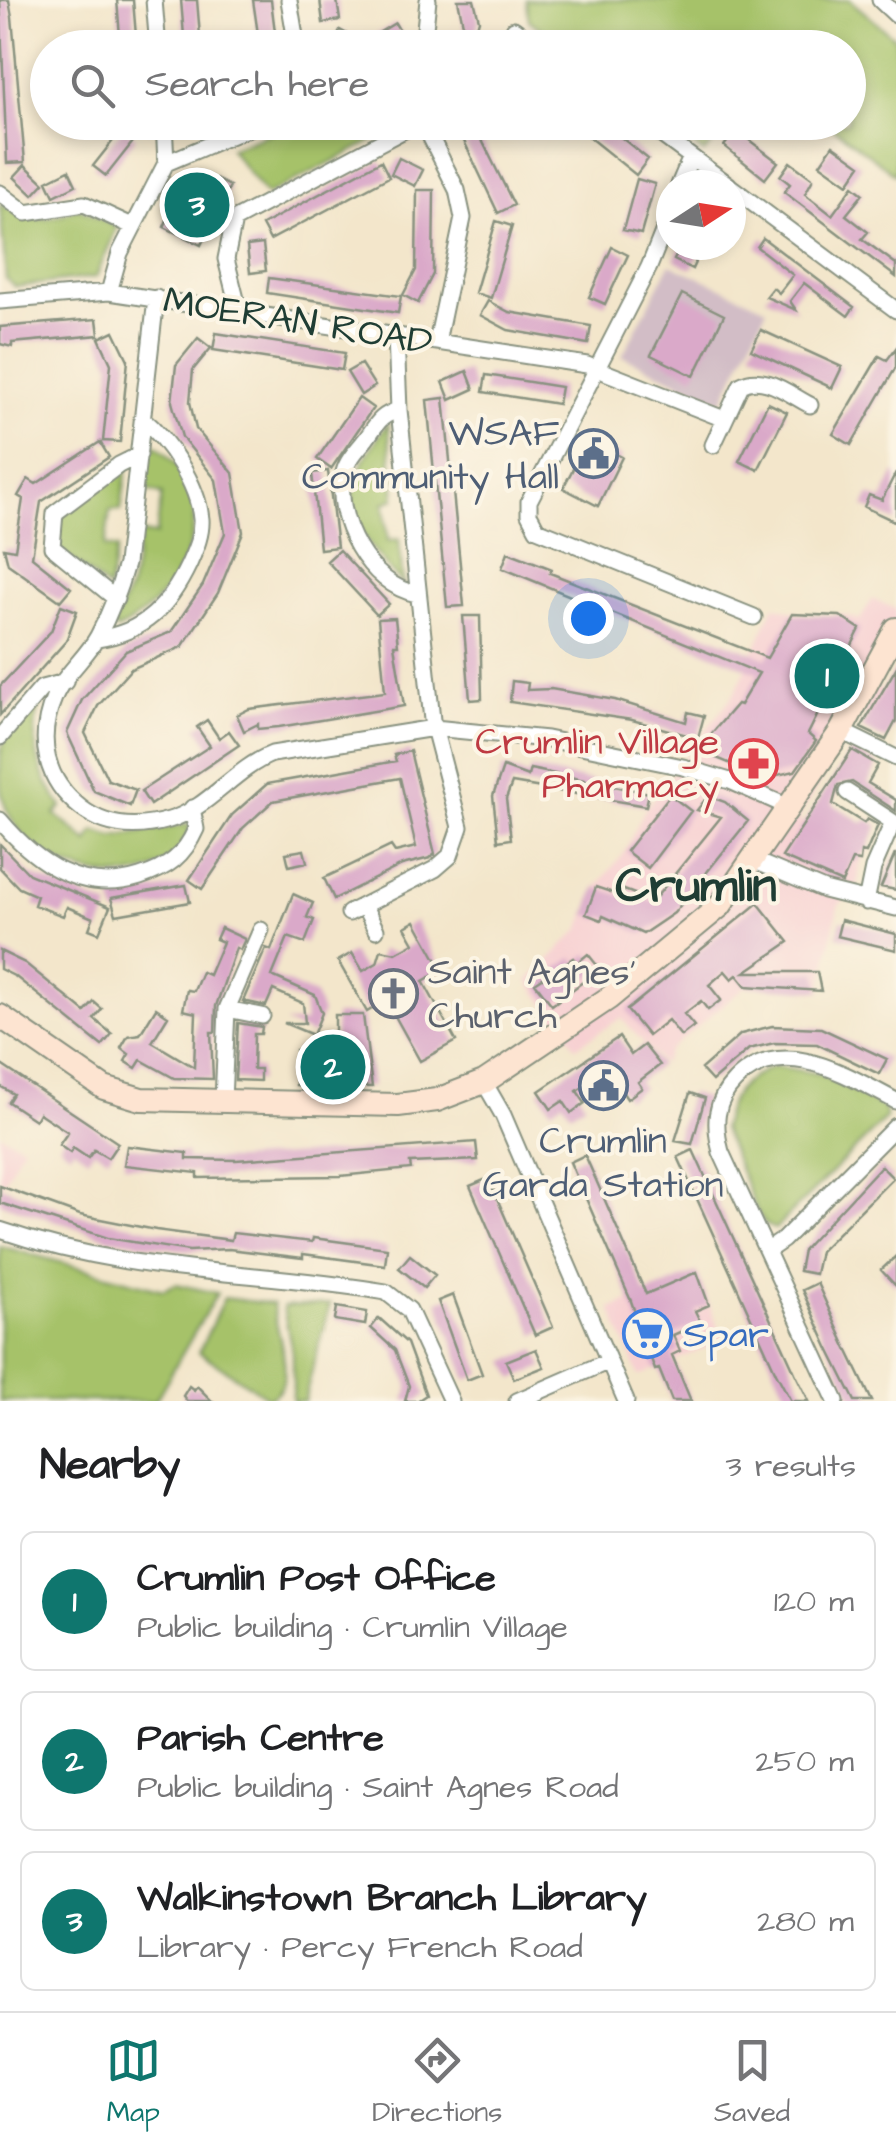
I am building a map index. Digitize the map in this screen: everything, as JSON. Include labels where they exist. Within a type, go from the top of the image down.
[{"type":"street","points":[[154,0],[156,30]]},
{"type":"street","points":[[289,0],[294,30]]},
{"type":"street","points":[[426,30],[428,0]]},
{"type":"street","points":[[880,0],[896,15]]},
{"type":"street","points":[[109,292],[132,226],[166,163],[165,140]]},
{"type":"street","points":[[166,163],[220,140]]},
{"type":"street","points":[[239,311],[226,259],[234,220],[387,140]]},
{"type":"street","points":[[431,140],[457,190],[463,218],[437,342]]},
{"type":"street","points":[[669,140],[709,170]]},
{"type":"street","points":[[685,170],[691,156]]},
{"type":"street","points":[[0,193],[26,213],[84,204],[132,226]]},
{"type":"street","points":[[746,198],[896,310]]},
{"type":"street","points":[[656,250],[529,501],[528,514],[537,529],[754,617]]},
{"type":"street","name":"MOERAN ROAD","points":[[0,301],[109,292],[596,367],[724,419]]},
{"type":"street","points":[[156,298],[126,564],[116,599],[96,639],[54,696],[45,730],[45,758],[73,802],[112,825],[147,825],[174,819],[253,761],[272,754],[434,728],[606,748],[730,781],[791,808]]},
{"type":"street","points":[[376,930],[356,910],[436,869],[450,856],[460,827],[434,728],[399,410],[396,336]]},
{"type":"street","points":[[712,444],[741,385],[749,380],[760,380],[810,405]]},
{"type":"street","points":[[399,410],[382,414],[345,467],[342,483],[352,541],[398,591],[417,594]]},
{"type":"street","points":[[96,639],[136,627],[166,608],[196,549],[201,528],[192,486],[142,418]]},
{"type":"street","points":[[116,599],[52,547],[55,514],[119,464],[139,456]]},
{"type":"street","points":[[0,1016],[104,1088],[141,1099],[398,1104],[437,1100],[484,1082],[634,978],[720,906],[842,731],[896,629]]},
{"type":"street","points":[[0,737],[42,688],[65,682]]},
{"type":"street","points":[[842,731],[896,758]]},
{"type":"street","points":[[846,792],[893,822],[873,868],[866,902]]},
{"type":"street","points":[[0,820],[34,856],[86,882],[107,884],[160,870],[176,861],[196,829],[192,808]]},
{"type":"street","points":[[755,861],[783,876],[896,908]]},
{"type":"street","points":[[223,1102],[227,1009],[261,930]]},
{"type":"street","points":[[227,1009],[262,1016]]},
{"type":"street","points":[[836,1401],[721,1152],[716,1121],[724,1092],[751,1065],[776,1058],[809,1061],[896,1101]]},
{"type":"street","points":[[484,1082],[503,1116],[626,1401]]},
{"type":"street","points":[[767,1251],[784,1240],[896,1126]]},
{"type":"street","points":[[0,1230],[72,1254],[182,1272],[386,1292],[409,1310],[451,1401]]},
{"type":"street","points":[[517,1401],[608,1362]]},
{"type":"shaded area","points":[[670,264],[767,308],[722,402],[622,356]]},
{"type":"shaded area","points":[[872,599],[896,609],[896,651],[876,687],[893,700],[884,719],[861,713],[798,820],[837,840],[864,842],[857,888],[839,905],[821,991],[746,986],[669,1050],[663,1064],[621,1018],[576,1047],[528,981],[580,929],[597,887],[625,851],[644,811],[736,691],[774,606],[814,617],[841,614],[860,620]]},
{"type":"shaded area","points":[[0,1134],[23,1146],[0,1189]]},
{"type":"shaded area","points":[[697,1272],[723,1340],[639,1376],[611,1309]]},
{"type":"green space","points":[[526,0],[850,0],[896,39],[896,175],[850,140],[866,140],[866,30],[542,30],[529,20]]},
{"type":"green space","points":[[252,140],[374,140],[266,195],[230,149]]},
{"type":"green space","points":[[687,140],[715,140],[704,153]]},
{"type":"green space","points":[[0,204],[38,219],[78,208],[117,227],[96,277],[15,287],[6,279]]},
{"type":"green space","points":[[388,423],[395,499],[384,503],[388,541],[399,539],[403,585],[368,542],[353,507],[359,471]]},
{"type":"green space","points":[[149,441],[174,463],[189,487],[194,514],[191,541],[164,593],[117,630],[113,626],[131,585],[140,533],[156,535],[162,494],[145,490]]},
{"type":"green space","points":[[127,468],[121,510],[110,510],[105,547],[117,549],[108,589],[58,548],[54,526],[67,509]]},
{"type":"green space","points":[[40,699],[35,742],[41,769],[62,807],[55,814],[88,842],[94,831],[113,837],[191,824],[175,853],[150,870],[119,876],[86,872],[54,859],[26,838],[7,810],[0,777],[1,754],[9,733]]},
{"type":"green space","points":[[774,1066],[820,1074],[884,1108],[886,1118],[775,1229],[765,1224],[757,1211],[722,1128],[728,1106],[739,1089]]},
{"type":"green space","points":[[0,1246],[163,1290],[176,1284],[217,1293],[155,1401],[0,1401]]},
{"type":"green space","points":[[224,1298],[273,1304],[285,1368],[278,1390],[269,1398],[199,1352]]},
{"type":"green space","points":[[330,1304],[304,1401],[293,1401],[293,1356],[283,1307]]},
{"type":"building","points":[[0,0],[9,0],[12,17],[25,162],[7,163]]},
{"type":"building","points":[[117,0],[133,0],[136,30],[120,30]]},
{"type":"building","points":[[181,0],[197,0],[200,30],[184,30]]},
{"type":"building","points":[[253,0],[271,0],[275,30],[257,30]]},
{"type":"building","points":[[320,0],[337,0],[340,20],[323,23]]},
{"type":"building","points":[[458,0],[474,0],[479,20],[476,30],[464,30]]},
{"type":"building","points":[[114,140],[134,140],[106,176],[93,166]]},
{"type":"building","points":[[464,140],[482,140],[514,205],[498,213]]},
{"type":"building","points":[[592,140],[624,140],[648,159],[636,175]]},
{"type":"building","points":[[728,140],[749,140],[778,162],[765,179],[724,146]]},
{"type":"building","points":[[833,145],[861,165],[848,184],[820,164]]},
{"type":"building","points":[[399,158],[423,170],[415,186],[391,174]]},
{"type":"building","points":[[381,161],[389,177],[270,240],[262,225]]},
{"type":"building","points":[[790,162],[813,179],[805,194],[832,215],[853,186],[863,194],[846,215],[868,232],[862,239],[896,264],[896,277],[784,192],[790,184],[780,176]]},
{"type":"building","points":[[25,165],[44,183],[33,195],[14,177]]},
{"type":"building","points":[[69,170],[76,185],[54,196],[47,181]]},
{"type":"building","points":[[206,174],[230,186],[201,245],[164,227],[178,195],[183,198],[188,187],[197,191]]},
{"type":"building","points":[[637,179],[655,184],[641,234],[623,230]]},
{"type":"building","points":[[417,190],[434,190],[433,274],[418,303],[403,295],[416,270]]},
{"type":"building","points":[[496,221],[512,226],[491,298],[475,293]]},
{"type":"building","points":[[763,238],[854,307],[848,316],[804,283],[790,301],[796,310],[766,297],[773,288],[779,293],[793,275],[757,247]]},
{"type":"building","points":[[263,244],[266,271],[250,273],[247,246]]},
{"type":"building","points":[[612,247],[628,255],[605,304],[589,297]]},
{"type":"building","points":[[674,260],[696,260],[692,269]]},
{"type":"building","points":[[269,278],[401,296],[398,313],[267,293]]},
{"type":"building","points":[[682,294],[724,315],[694,376],[651,355]]},
{"type":"building","points":[[488,301],[509,312],[591,326],[588,344],[508,330],[480,315]]},
{"type":"building","points":[[97,319],[99,335],[12,343],[12,347],[0,344],[0,327]]},
{"type":"building","points":[[761,330],[842,367],[832,388],[751,350]]},
{"type":"building","points":[[114,331],[128,360],[120,442],[103,441],[111,364],[99,338]]},
{"type":"building","points":[[216,333],[345,353],[342,370],[213,350]]},
{"type":"building","points":[[198,338],[211,348],[193,370],[190,402],[196,429],[233,473],[243,532],[218,593],[182,647],[131,669],[98,706],[85,733],[108,780],[136,790],[130,806],[94,791],[67,733],[82,700],[126,651],[171,632],[203,585],[225,533],[216,480],[182,437],[172,402],[176,365]]},
{"type":"building","points":[[896,348],[896,367],[851,445],[833,434],[879,356],[887,360]]},
{"type":"building","points":[[361,364],[375,386],[361,395],[347,372]]},
{"type":"building","points":[[467,371],[474,389],[450,400],[443,382]]},
{"type":"building","points":[[486,375],[561,387],[558,404],[483,392]]},
{"type":"building","points":[[359,398],[373,408],[331,469],[317,459]]},
{"type":"building","points":[[444,398],[464,606],[447,607],[427,400]]},
{"type":"building","points":[[768,403],[787,412],[758,470],[739,461]]},
{"type":"building","points":[[588,440],[622,457],[598,506],[563,488]]},
{"type":"building","points":[[100,442],[109,457],[41,502],[32,557],[71,588],[60,601],[8,564],[4,548],[15,550],[23,499],[18,496],[28,479],[36,484]]},
{"type":"building","points":[[328,471],[337,547],[320,549],[312,473]]},
{"type":"building","points":[[896,472],[896,522],[864,507],[869,495],[882,500]]},
{"type":"building","points":[[339,550],[389,604],[377,615],[327,561]]},
{"type":"building","points":[[508,552],[552,569],[550,573],[767,658],[792,614],[840,616],[860,629],[808,734],[816,741],[795,771],[765,778],[707,754],[711,741],[706,740],[740,705],[759,673],[502,568]]},
{"type":"building","points":[[61,605],[77,611],[66,641],[0,715],[0,686],[51,631]]},
{"type":"building","points":[[463,616],[480,616],[482,699],[470,700]]},
{"type":"building","points":[[395,618],[398,645],[394,645],[404,706],[279,727],[258,729],[258,724],[244,731],[237,715],[249,709],[385,692],[378,619]]},
{"type":"building","points":[[896,668],[896,721],[886,740],[861,728]]},
{"type":"building","points":[[512,681],[528,683],[527,690],[551,689],[615,700],[686,722],[688,712],[704,716],[698,738],[632,720],[510,702]]},
{"type":"building","points":[[207,720],[219,738],[229,731],[239,745],[150,805],[141,791],[210,746],[197,727]]},
{"type":"building","points":[[852,750],[878,765],[868,783],[896,800],[896,811],[852,782],[838,785],[833,804],[864,823],[867,819],[878,825],[866,853],[861,852],[860,861],[852,860],[842,883],[782,857]]},
{"type":"building","points":[[410,751],[435,854],[430,858],[402,865],[334,899],[324,878],[391,846],[395,852],[416,847],[400,778],[273,801],[243,828],[202,889],[189,880],[232,815],[267,784],[396,761],[394,755]]},
{"type":"building","points":[[503,767],[528,776],[530,769],[649,793],[646,806],[512,783],[506,799],[511,839],[498,841],[493,796]]},
{"type":"building","points":[[670,795],[691,811],[648,868],[626,851]]},
{"type":"building","points":[[708,796],[725,802],[748,821],[674,913],[643,934],[603,916],[601,920],[586,914],[596,887],[622,896],[624,890],[653,901],[721,817],[697,810]]},
{"type":"building","points":[[0,844],[29,874],[110,907],[99,933],[89,929],[93,918],[67,907],[63,916],[34,905],[37,896],[19,888],[0,868]]},
{"type":"building","points":[[304,850],[307,862],[289,866],[286,853]]},
{"type":"building","points":[[896,854],[896,890],[881,887]]},
{"type":"building","points":[[186,885],[190,902],[116,915],[111,898]]},
{"type":"building","points":[[293,894],[313,903],[307,917],[314,920],[305,943],[288,937],[272,976],[315,995],[322,1013],[313,1035],[284,1023],[305,1023],[303,1003],[273,990],[266,1006],[243,1001],[266,948],[271,950]]},
{"type":"building","points":[[758,903],[789,942],[745,972],[817,972],[821,991],[746,986],[737,975],[732,979],[725,971],[709,985],[721,1000],[708,1010],[701,1001],[684,1014],[694,1026],[681,1036],[668,1020],[648,1036],[627,1010]]},
{"type":"building","points":[[841,920],[896,934],[896,950],[837,936]]},
{"type":"building","name":"Saint Agnes' Church","points":[[415,921],[442,970],[423,981],[456,1041],[420,1061],[391,1009],[380,1004],[367,1012],[338,961],[352,953],[363,971],[377,963],[381,950],[396,953],[414,943],[405,927]]},
{"type":"building","points":[[221,928],[245,939],[240,950],[236,948],[216,1006],[215,1032],[211,1032],[213,1079],[174,1078],[141,1060],[136,1068],[125,1061],[129,1054],[121,1048],[128,1036],[140,1034],[156,1008],[168,1016],[152,1042],[194,1067],[196,1013],[183,1010],[187,990],[194,991],[202,972],[209,975],[223,942],[216,939]]},
{"type":"building","points":[[0,951],[25,963],[85,1012],[94,1002],[102,1009],[94,1019],[112,1034],[102,1046],[16,977],[0,969]]},
{"type":"building","points":[[588,954],[600,969],[552,1005],[535,983],[573,958],[577,963]]},
{"type":"building","points":[[335,1015],[363,1015],[372,1087],[296,1085],[296,1050],[350,1050],[335,1044]]},
{"type":"building","points":[[238,1023],[262,1027],[261,1034],[254,1034],[253,1069],[260,1069],[260,1081],[235,1080]]},
{"type":"building","points":[[772,1026],[821,1028],[887,1059],[879,1074],[817,1044],[774,1043],[749,1049],[712,1081],[701,1069],[741,1034]]},
{"type":"building","points":[[619,1037],[631,1055],[644,1045],[660,1065],[638,1082],[642,1088],[627,1099],[608,1070],[577,1091],[585,1103],[571,1113],[563,1101],[551,1109],[539,1091]]},
{"type":"building","points":[[0,1064],[118,1143],[108,1158],[94,1150],[88,1158],[73,1148],[70,1153],[59,1145],[68,1132],[39,1113],[35,1120],[8,1102],[13,1094],[0,1086]]},
{"type":"building","points":[[690,1093],[705,1098],[692,1144],[675,1141]]},
{"type":"building","points":[[476,1142],[478,1160],[410,1163],[411,1169],[340,1176],[198,1178],[198,1173],[124,1165],[127,1146],[187,1153],[187,1159],[236,1160]]},
{"type":"building","points":[[693,1150],[809,1401],[791,1401],[776,1373],[678,1157]]},
{"type":"building","points":[[585,1155],[646,1294],[697,1272],[709,1305],[695,1311],[701,1323],[673,1335],[680,1351],[672,1355],[691,1401],[672,1401],[659,1369],[655,1370],[631,1301],[570,1162]]},
{"type":"building","points":[[881,1166],[893,1178],[820,1251],[815,1274],[799,1271],[803,1250]]},
{"type":"building","points":[[489,1180],[553,1327],[535,1335],[470,1186]]},
{"type":"building","points":[[0,1186],[80,1215],[156,1230],[231,1240],[233,1233],[312,1242],[313,1238],[387,1248],[385,1265],[303,1254],[303,1258],[229,1249],[189,1251],[108,1238],[0,1203]]},
{"type":"building","points":[[410,1255],[435,1275],[424,1288],[399,1268]]},
{"type":"building","points":[[896,1256],[896,1286],[881,1270]]},
{"type":"building","points":[[817,1283],[872,1401],[855,1401],[828,1347],[802,1290]]},
{"type":"building","points":[[453,1295],[482,1374],[467,1380],[438,1301]]},
{"type":"building","points":[[337,1307],[367,1312],[365,1325],[335,1320]]},
{"type":"building","points":[[379,1318],[407,1343],[426,1395],[417,1401],[405,1401],[409,1386],[395,1350],[371,1328]]},
{"type":"building","points":[[536,1349],[544,1367],[514,1379],[506,1361]]},
{"type":"building","points":[[189,1386],[194,1390],[197,1386],[212,1401],[187,1401],[183,1396]]},
{"type":"place","name":"Walkinstown Branch Library","points":[[197,205]]},
{"type":"place","name":"WSAF Community Hall","points":[[594,454]]},
{"type":"place","name":"Crumlin Post Office","points":[[827,676]]},
{"type":"place","name":"Crumlin Village Pharmacy","points":[[754,763]]},
{"type":"place","name":"Saint Agnes' Church","points":[[393,993]]},
{"type":"place","name":"Parish Centre","points":[[333,1067]]},
{"type":"place","name":"Crumlin Garda Station","points":[[603,1086]]},
{"type":"place","name":"Spar","points":[[648,1334]]},
{"type":"district","name":"Crumlin","points":[[696,884]]}]
